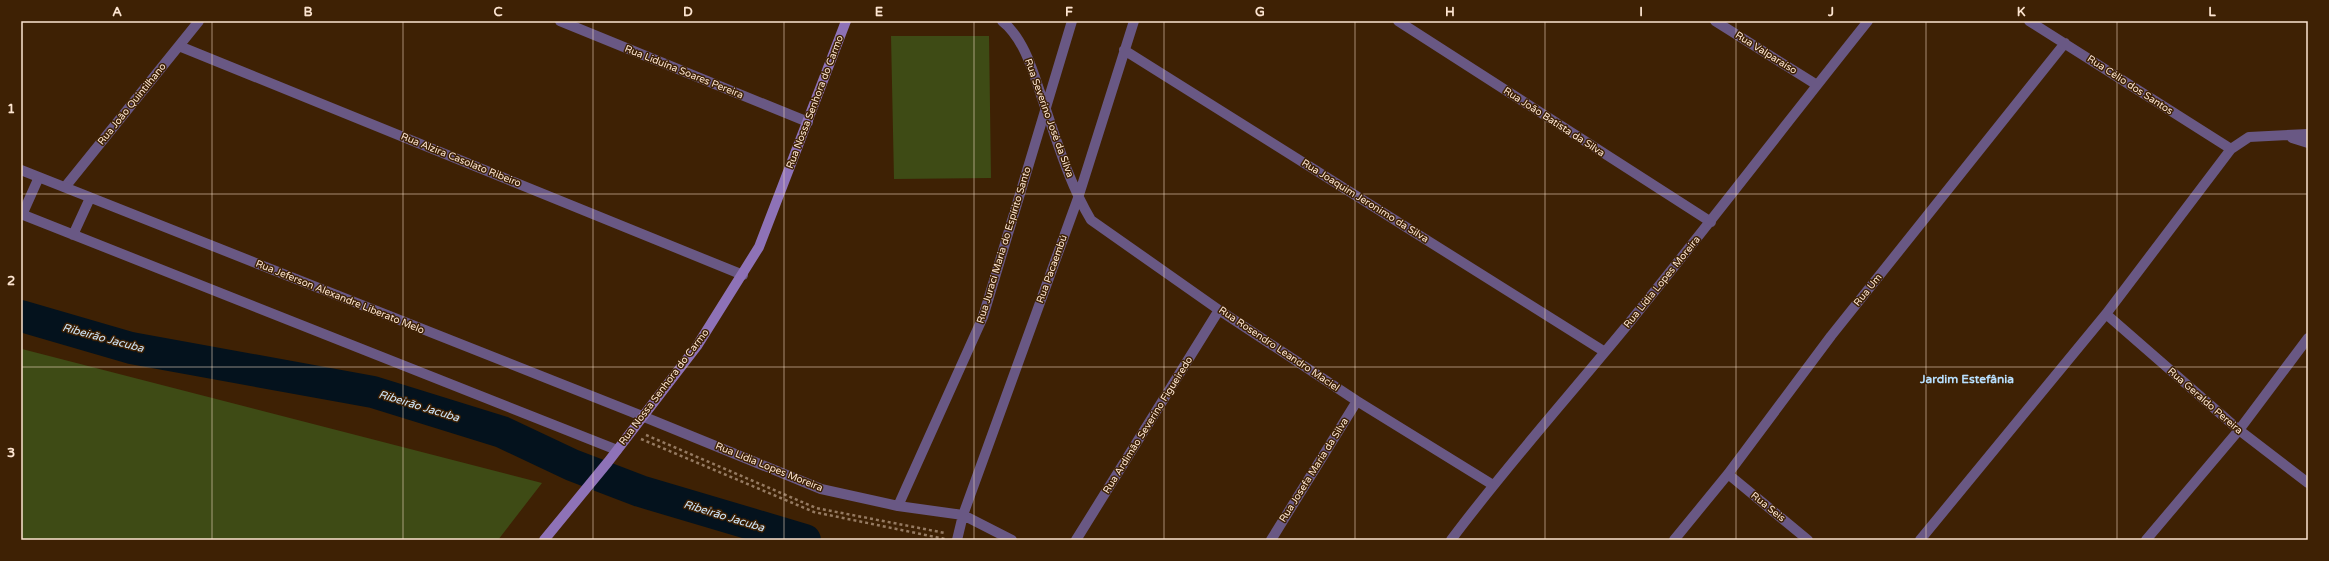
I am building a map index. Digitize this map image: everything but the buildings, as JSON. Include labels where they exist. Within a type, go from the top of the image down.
[{"type":"main road","name":"Rua Nossa Senhora do Carmo","points":[[544,540],[608,462],[697,346],[743,275],[759,247],[846,21]]},
{"type":"street","name":"Rua João Quintilhano","points":[[65,187],[199,21]]},
{"type":"street","name":"Rua Liduína Soares Pereira","points":[[560,21],[808,122]]},
{"type":"street","name":"Rua Severino José da Silva","points":[[1002,21],[1010,27],[1028,60],[1078,198]]},
{"type":"street","name":"Rua Juraci Maria do Espírito Santo","points":[[898,506],[983,317],[1072,21]]},
{"type":"street","name":"Rua Pacaembú","points":[[957,540],[963,515],[1078,198],[1134,21]]},
{"type":"street","name":"Rua João Batista da Silva","points":[[1398,21],[1711,222]]},
{"type":"street","name":"Rua Valparaíso","points":[[1715,21],[1817,85]]},
{"type":"street","name":"Rua Lídia Lopes Moreira","points":[[1451,540],[1493,484],[1605,352],[1711,222],[1868,21]]},
{"type":"street","name":"Rua Célio dos Santos","points":[[2029,21],[2231,150]]},
{"type":"street","name":"Rua Um","points":[[1674,540],[1728,474],[1831,336],[2065,43]]},
{"type":"street","name":"Rua Alzira Casolato Ribeiro","points":[[179,46],[743,275]]},
{"type":"street","name":"Rua Joaquim Jeronimo da Silva","points":[[1124,50],[1605,352]]},
{"type":"street","points":[[1920,540],[2106,314],[2231,150],[2249,137],[2308,134]]},
{"type":"street","points":[[2286,136],[2308,143]]},
{"type":"street","name":"Rua Jeferson Alexandre Liberato Melo","points":[[21,170],[642,416]]},
{"type":"street","points":[[38,177],[22,214],[617,450]]},
{"type":"street","points":[[73,235],[90,198]]},
{"type":"street","name":"Rua Rosendro Leandro Maciel","points":[[1078,198],[1091,220],[1219,310],[1357,401],[1493,484]]},
{"type":"street","name":"Rua Ardimão Severino Figueiredo","points":[[1076,540],[1219,310]]},
{"type":"street","name":"Rua Geraldo Pereira","points":[[2106,314],[2239,430],[2308,483]]},
{"type":"street","points":[[2146,540],[2239,430],[2308,338]]},
{"type":"street","name":"Rua Josefa Maria da Silva","points":[[1270,540],[1357,401]]},
{"type":"street","name":"Rua Lídia Lopes Moreira","points":[[642,416],[820,489],[898,506],[963,515],[1012,540]]},
{"type":"street","name":"Rua Seis","points":[[1728,474],[1808,540]]},
{"type":"green space","points":[[891,36],[989,36],[991,178],[894,179]]},
{"type":"green space","points":[[21,348],[542,483],[498,540],[21,540]]},
{"type":"waterway","name":"Ribeirão Jacuba","points":[[21,316],[131,348],[373,392],[502,432],[572,465],[640,491],[805,540]]},
{"type":"district","name":"Jardim Estefânia","points":[[1967,379]]}]
